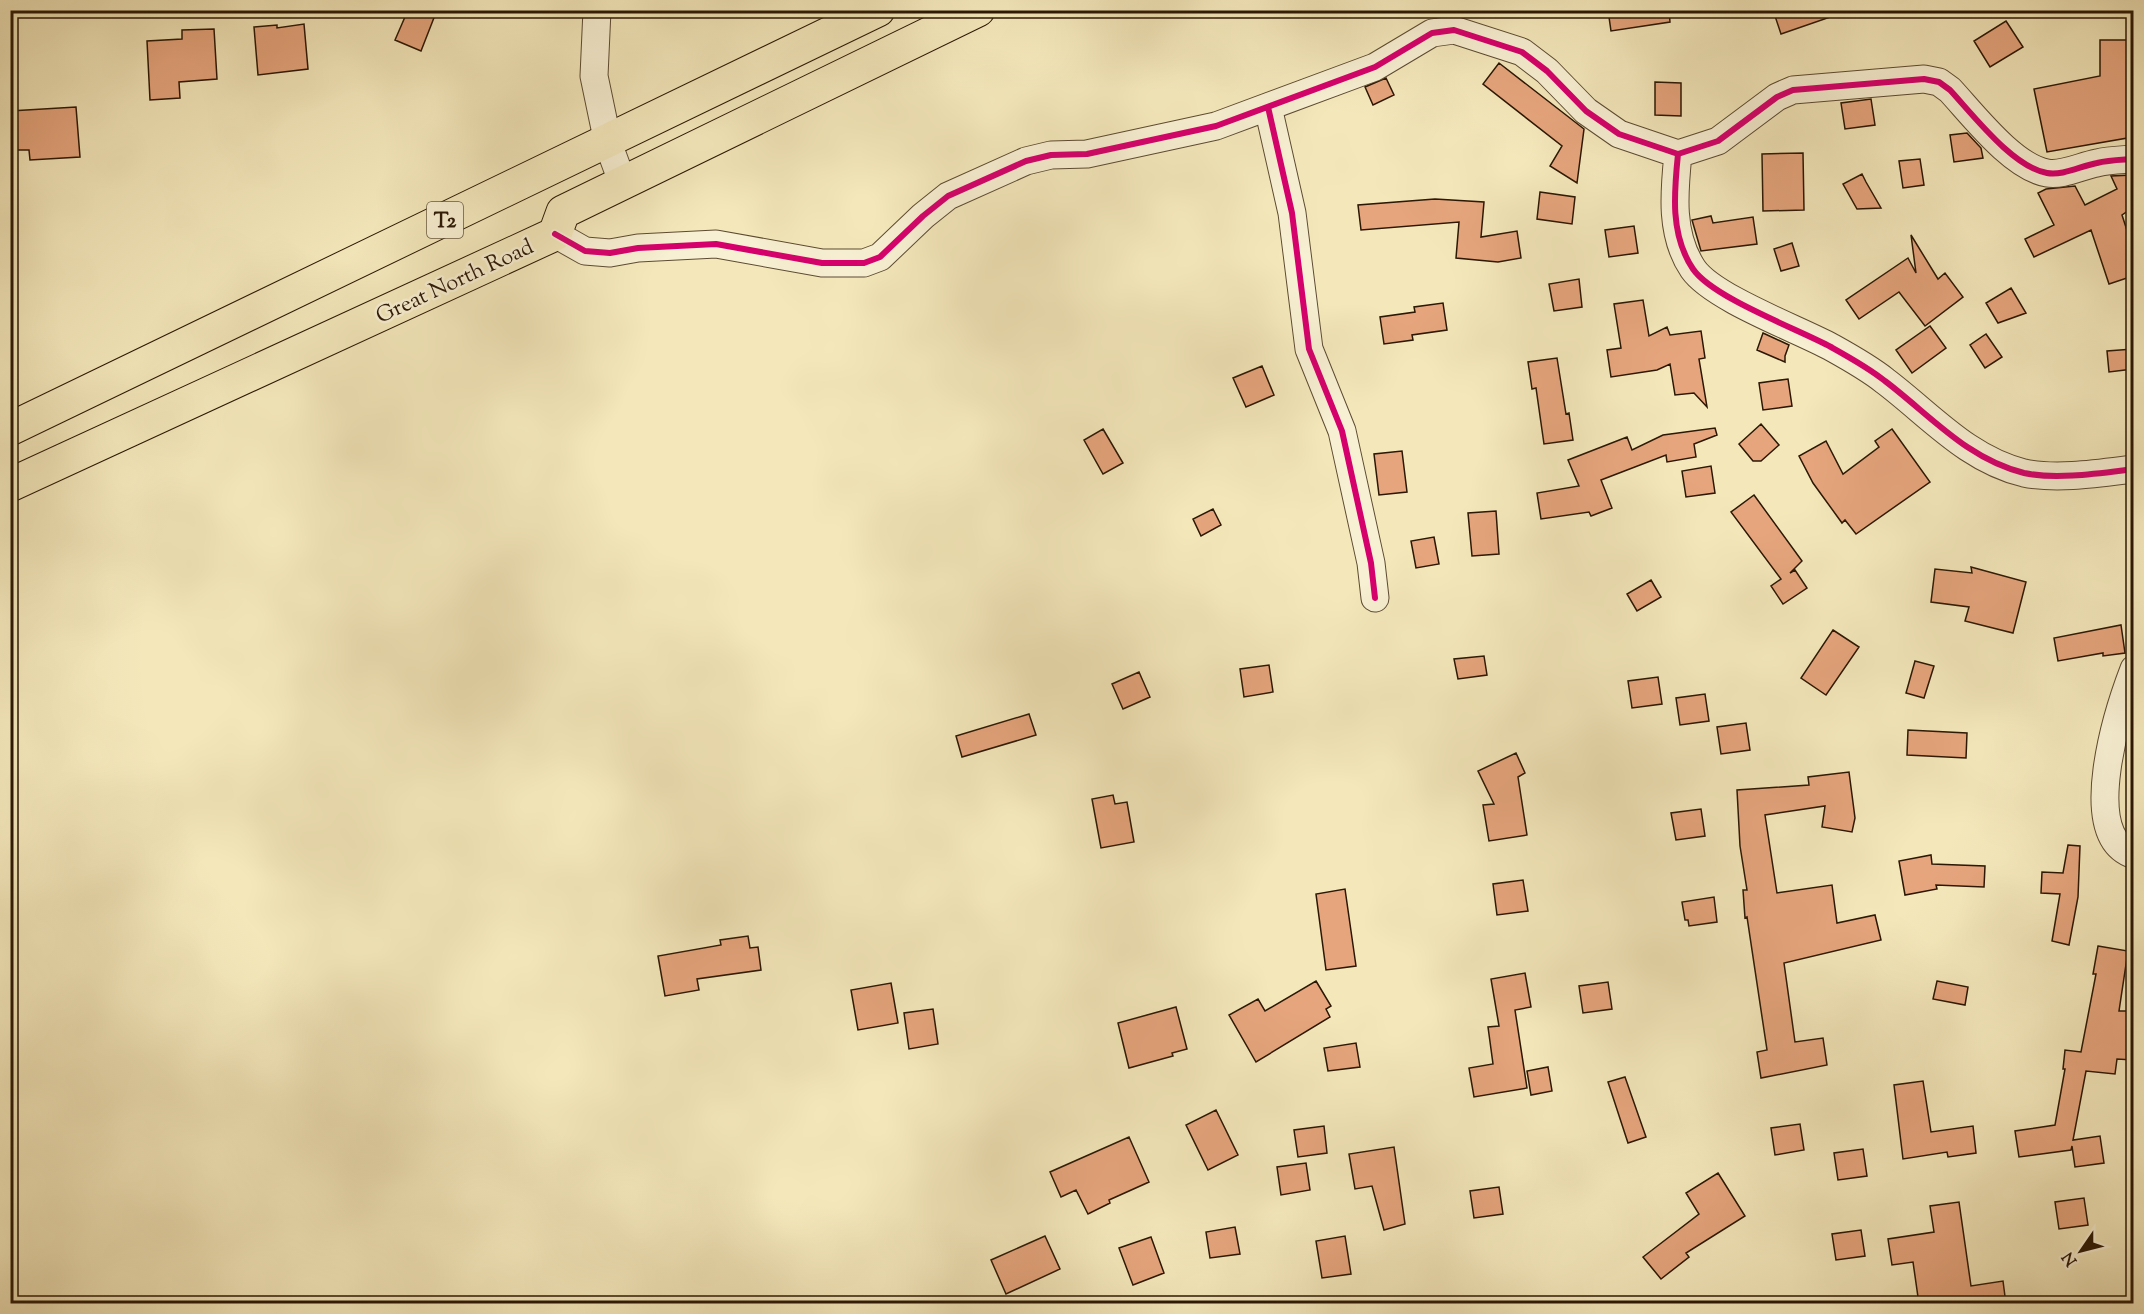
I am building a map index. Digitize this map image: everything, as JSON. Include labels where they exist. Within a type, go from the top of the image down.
[{"type":"highway","name":"T2","points":[[10,429],[608,143],[878,10]]},
{"type":"highway","name":"Great North Road","points":[[10,485],[555,234],[563,212],[978,10]]},
{"type":"street","points":[[597,10],[594,75],[608,143],[623,184]]},
{"type":"street","points":[[555,234],[585,251],[610,253],[638,248],[716,244],[822,263],[864,263],[880,257],[923,216],[948,196],[1026,161],[1051,155],[1088,154],[1165,139],[1216,126],[1375,67],[1432,33],[1454,30],[1522,52],[1546,71],[1586,111],[1619,134],[1678,154],[1718,141],[1777,97],[1792,90],[1924,79],[1939,82],[1950,90],[2008,150],[2034,169],[2046,173],[2062,172],[2098,162],[2133,159]]},
{"type":"street","points":[[1268,107],[1292,213],[1309,349],[1342,431],[1371,563],[1375,598]]},
{"type":"street","points":[[1678,154],[1674,212],[1687,260],[1703,280],[1755,311],[1831,347],[1885,381],[1958,443],[1998,464],[2026,473],[2085,475],[2133,470]]},
{"type":"street","points":[[2133,669],[2111,742],[2105,805],[2108,829],[2118,846],[2133,855]]},
{"type":"building","points":[[408,10],[437,10],[421,51],[395,40]]},
{"type":"building","points":[[1608,10],[1669,10],[1670,22],[1611,31]]},
{"type":"building","points":[[1773,10],[1839,10],[1839,14],[1781,34]]},
{"type":"building","points":[[2006,21],[2023,47],[1990,67],[1974,41]]},
{"type":"building","points":[[304,24],[308,69],[258,75],[254,27],[277,25],[277,28]]},
{"type":"building","points":[[214,29],[217,79],[179,82],[180,98],[150,100],[147,41],[182,39],[182,30]]},
{"type":"building","points":[[2100,40],[2131,40],[2133,137],[2047,152],[2034,89],[2100,76]]},
{"type":"building","points":[[1499,63],[1584,129],[1577,183],[1550,166],[1562,146],[1483,84]]},
{"type":"building","points":[[1386,78],[1394,95],[1373,105],[1365,87]]},
{"type":"building","points":[[1655,82],[1681,83],[1681,116],[1655,115]]},
{"type":"building","points":[[1871,99],[1875,125],[1845,129],[1841,103]]},
{"type":"building","points":[[76,107],[80,157],[30,160],[29,150],[10,150],[10,111]]},
{"type":"building","points":[[1967,133],[1981,148],[1983,158],[1954,162],[1950,135]]},
{"type":"building","points":[[1803,153],[1804,210],[1763,211],[1762,154]]},
{"type":"building","points":[[1920,159],[1924,185],[1903,188],[1899,161]]},
{"type":"building","points":[[1862,174],[1881,208],[1857,209],[1843,184]]},
{"type":"building","points":[[2133,175],[2133,223],[2128,211],[2122,215],[2133,249],[2133,276],[2109,284],[2091,230],[2034,257],[2025,239],[2054,225],[2038,193],[2046,189],[2075,186],[2085,205],[2117,189],[2111,176]]},
{"type":"building","points":[[1540,192],[1575,197],[1572,224],[1537,219]]},
{"type":"building","points":[[1435,199],[1484,202],[1481,237],[1517,231],[1521,258],[1498,262],[1456,258],[1459,222],[1361,230],[1358,205]]},
{"type":"building","points":[[1711,216],[1713,223],[1753,217],[1757,244],[1701,251],[1692,220]]},
{"type":"building","points":[[1634,226],[1638,253],[1609,257],[1605,230]]},
{"type":"building","points":[[1911,235],[1938,279],[1945,273],[1963,297],[1925,326],[1899,292],[1859,319],[1846,300],[1908,258],[1916,273]]},
{"type":"building","points":[[1792,243],[1799,266],[1781,271],[1774,249]]},
{"type":"building","points":[[1579,279],[1582,307],[1554,311],[1549,284]]},
{"type":"building","points":[[2011,288],[2026,313],[1998,323],[1986,303]]},
{"type":"building","points":[[1643,300],[1649,336],[1667,327],[1670,335],[1701,331],[1705,358],[1699,359],[1707,407],[1694,393],[1675,395],[1670,364],[1657,370],[1611,377],[1607,350],[1621,348],[1614,304]]},
{"type":"building","points":[[1443,303],[1447,330],[1412,335],[1413,340],[1384,344],[1380,317],[1415,312],[1414,307]]},
{"type":"building","points":[[1930,326],[1946,348],[1912,373],[1896,350]]},
{"type":"building","points":[[1763,333],[1789,345],[1785,362],[1757,350]]},
{"type":"building","points":[[1986,334],[2002,357],[1985,368],[1970,345]]},
{"type":"building","points":[[2133,349],[2133,369],[2109,372],[2107,351]]},
{"type":"building","points":[[1557,358],[1566,414],[1569,413],[1573,440],[1544,444],[1536,388],[1532,389],[1528,362]]},
{"type":"building","points":[[1262,366],[1274,395],[1246,407],[1233,378]]},
{"type":"building","points":[[1788,379],[1792,406],[1763,410],[1759,383]]},
{"type":"building","points":[[1761,424],[1779,445],[1761,461],[1753,461],[1739,444]]},
{"type":"building","points":[[1715,428],[1717,435],[1694,444],[1696,457],[1667,462],[1666,455],[1601,480],[1612,508],[1591,516],[1589,512],[1541,519],[1537,493],[1579,486],[1568,460],[1627,437],[1632,450],[1663,435]]},
{"type":"building","points":[[1103,429],[1123,463],[1103,474],[1084,440]]},
{"type":"building","points":[[1892,429],[1930,482],[1856,534],[1845,520],[1842,523],[1813,483],[1799,456],[1826,441],[1843,474],[1879,447],[1875,441]]},
{"type":"building","points":[[1402,451],[1407,492],[1379,495],[1374,454]]},
{"type":"building","points":[[1711,466],[1715,493],[1686,497],[1682,471]]},
{"type":"building","points":[[1754,495],[1802,561],[1790,573],[1795,570],[1807,588],[1783,604],[1771,586],[1781,579],[1731,512]]},
{"type":"building","points":[[1213,509],[1221,525],[1201,536],[1193,519]]},
{"type":"building","points":[[1496,511],[1499,554],[1472,556],[1468,513]]},
{"type":"building","points":[[1434,537],[1439,564],[1416,568],[1411,541]]},
{"type":"building","points":[[1971,567],[2026,582],[2013,633],[1965,621],[1969,607],[1931,602],[1935,569],[1972,573]]},
{"type":"building","points":[[1651,580],[1661,597],[1637,611],[1627,594]]},
{"type":"building","points":[[2121,625],[2125,653],[2103,656],[2103,653],[2058,661],[2054,638]]},
{"type":"building","points":[[1833,630],[1859,647],[1826,695],[1801,678]]},
{"type":"building","points":[[1484,656],[1487,675],[1458,679],[1454,659]]},
{"type":"building","points":[[1915,661],[1934,666],[1924,698],[1906,693]]},
{"type":"building","points":[[1269,665],[1273,692],[1244,697],[1240,669]]},
{"type":"building","points":[[1139,672],[1150,697],[1123,709],[1112,684]]},
{"type":"building","points":[[1658,677],[1662,704],[1632,708],[1628,681]]},
{"type":"building","points":[[1705,694],[1709,721],[1680,725],[1676,698]]},
{"type":"building","points":[[1029,714],[1036,735],[962,757],[956,736]]},
{"type":"building","points":[[1746,723],[1750,750],[1721,754],[1717,727]]},
{"type":"building","points":[[1908,730],[1967,733],[1966,758],[1907,755]]},
{"type":"building","points":[[1516,753],[1525,773],[1518,777],[1527,835],[1489,841],[1483,805],[1494,804],[1478,771]]},
{"type":"building","points":[[1849,772],[1855,818],[1852,832],[1822,827],[1825,806],[1765,815],[1777,893],[1832,885],[1837,923],[1875,915],[1881,940],[1784,963],[1795,1042],[1823,1038],[1827,1065],[1761,1078],[1757,1052],[1767,1050],[1747,917],[1745,918],[1743,890],[1747,890],[1740,846],[1737,790],[1809,785],[1808,777]]},
{"type":"building","points":[[1113,795],[1115,804],[1127,802],[1134,842],[1101,848],[1092,799]]},
{"type":"building","points":[[1701,809],[1705,836],[1676,840],[1671,813]]},
{"type":"building","points":[[2068,845],[2080,846],[2078,897],[2069,945],[2052,941],[2060,894],[2041,893],[2042,872],[2063,873]]},
{"type":"building","points":[[1931,855],[1932,864],[1985,866],[1984,887],[1936,885],[1937,889],[1905,895],[1899,861]]},
{"type":"building","points":[[1523,880],[1528,911],[1497,915],[1493,884]]},
{"type":"building","points":[[1345,889],[1356,966],[1326,970],[1316,894]]},
{"type":"building","points":[[1714,897],[1717,922],[1689,926],[1688,920],[1685,920],[1682,902]]},
{"type":"building","points":[[748,936],[750,948],[758,947],[761,970],[697,979],[699,990],[665,996],[658,956],[721,945],[720,940]]},
{"type":"building","points":[[2098,946],[2128,951],[2119,1011],[2133,1011],[2133,1060],[2117,1059],[2115,1074],[2086,1071],[2073,1140],[2100,1136],[2104,1163],[2075,1167],[2072,1146],[2071,1150],[2019,1157],[2015,1131],[2055,1125],[2065,1069],[2063,1069],[2065,1050],[2081,1052],[2096,974],[2093,974]]},
{"type":"building","points":[[1525,973],[1531,1007],[1515,1010],[1527,1088],[1474,1097],[1469,1068],[1493,1064],[1488,1027],[1499,1026],[1491,979]]},
{"type":"building","points":[[1316,981],[1331,1006],[1326,1009],[1330,1017],[1256,1062],[1229,1015],[1258,999],[1265,1011]]},
{"type":"building","points":[[1937,981],[1968,987],[1965,1005],[1933,999]]},
{"type":"building","points":[[1608,982],[1612,1009],[1583,1013],[1579,986]]},
{"type":"building","points":[[891,983],[898,1023],[858,1030],[851,990]]},
{"type":"building","points":[[1176,1007],[1187,1049],[1172,1053],[1173,1056],[1129,1068],[1118,1023]]},
{"type":"building","points":[[933,1009],[938,1044],[909,1049],[904,1013]]},
{"type":"building","points":[[1356,1043],[1360,1067],[1328,1071],[1324,1048]]},
{"type":"building","points":[[1548,1067],[1552,1091],[1531,1095],[1527,1071]]},
{"type":"building","points":[[1625,1077],[1646,1137],[1628,1143],[1608,1082]]},
{"type":"building","points":[[1923,1081],[1931,1132],[1973,1126],[1976,1153],[1948,1157],[1947,1152],[1903,1159],[1894,1085]]},
{"type":"building","points":[[1216,1110],[1238,1155],[1208,1170],[1186,1125]]},
{"type":"building","points":[[1800,1124],[1804,1150],[1775,1155],[1771,1128]]},
{"type":"building","points":[[1324,1126],[1327,1153],[1298,1157],[1294,1130]]},
{"type":"building","points":[[1129,1137],[1149,1182],[1109,1200],[1110,1203],[1088,1214],[1076,1190],[1061,1197],[1050,1172]]},
{"type":"building","points":[[1394,1147],[1405,1224],[1384,1230],[1372,1186],[1355,1189],[1349,1154]]},
{"type":"building","points":[[1863,1149],[1867,1176],[1838,1180],[1834,1153]]},
{"type":"building","points":[[1306,1163],[1310,1190],[1281,1195],[1277,1167]]},
{"type":"building","points":[[1718,1173],[1745,1216],[1686,1253],[1689,1257],[1661,1279],[1643,1257],[1699,1214],[1686,1193]]},
{"type":"building","points":[[1499,1187],[1503,1214],[1474,1218],[1470,1191]]},
{"type":"building","points":[[2084,1198],[2088,1225],[2059,1229],[2055,1202]]},
{"type":"building","points":[[1959,1202],[1971,1286],[2003,1281],[2006,1304],[1919,1304],[1913,1262],[1892,1265],[1888,1239],[1934,1232],[1930,1206]]},
{"type":"building","points":[[1235,1227],[1240,1254],[1210,1258],[1206,1232]]},
{"type":"building","points":[[1861,1230],[1865,1256],[1836,1260],[1832,1234]]},
{"type":"building","points":[[1045,1236],[1060,1269],[1006,1294],[991,1260]]},
{"type":"building","points":[[1345,1236],[1351,1274],[1322,1278],[1316,1241]]},
{"type":"building","points":[[1151,1237],[1164,1273],[1133,1285],[1119,1248]]},
{"type":"cycle path","points":[[555,234],[585,251],[610,253],[638,248],[716,244],[822,263],[864,263],[880,257],[923,216],[948,196],[1026,161],[1051,155],[1087,154],[1216,126],[1375,67],[1432,33],[1454,30],[1522,52],[1547,71],[1586,111],[1619,134],[1678,154],[1718,141],[1777,97],[1793,90],[1924,79],[1939,82],[1950,90],[1995,139],[2034,169],[2053,174],[2102,162],[2134,159]]},
{"type":"cycle path","points":[[1268,107],[1292,213],[1309,349],[1342,431],[1371,563],[1375,598]]},
{"type":"cycle path","points":[[1678,154],[1675,213],[1680,242],[1693,269],[1718,291],[1859,363],[1967,447],[1985,458],[2024,473],[2050,476],[2134,469]]}]
